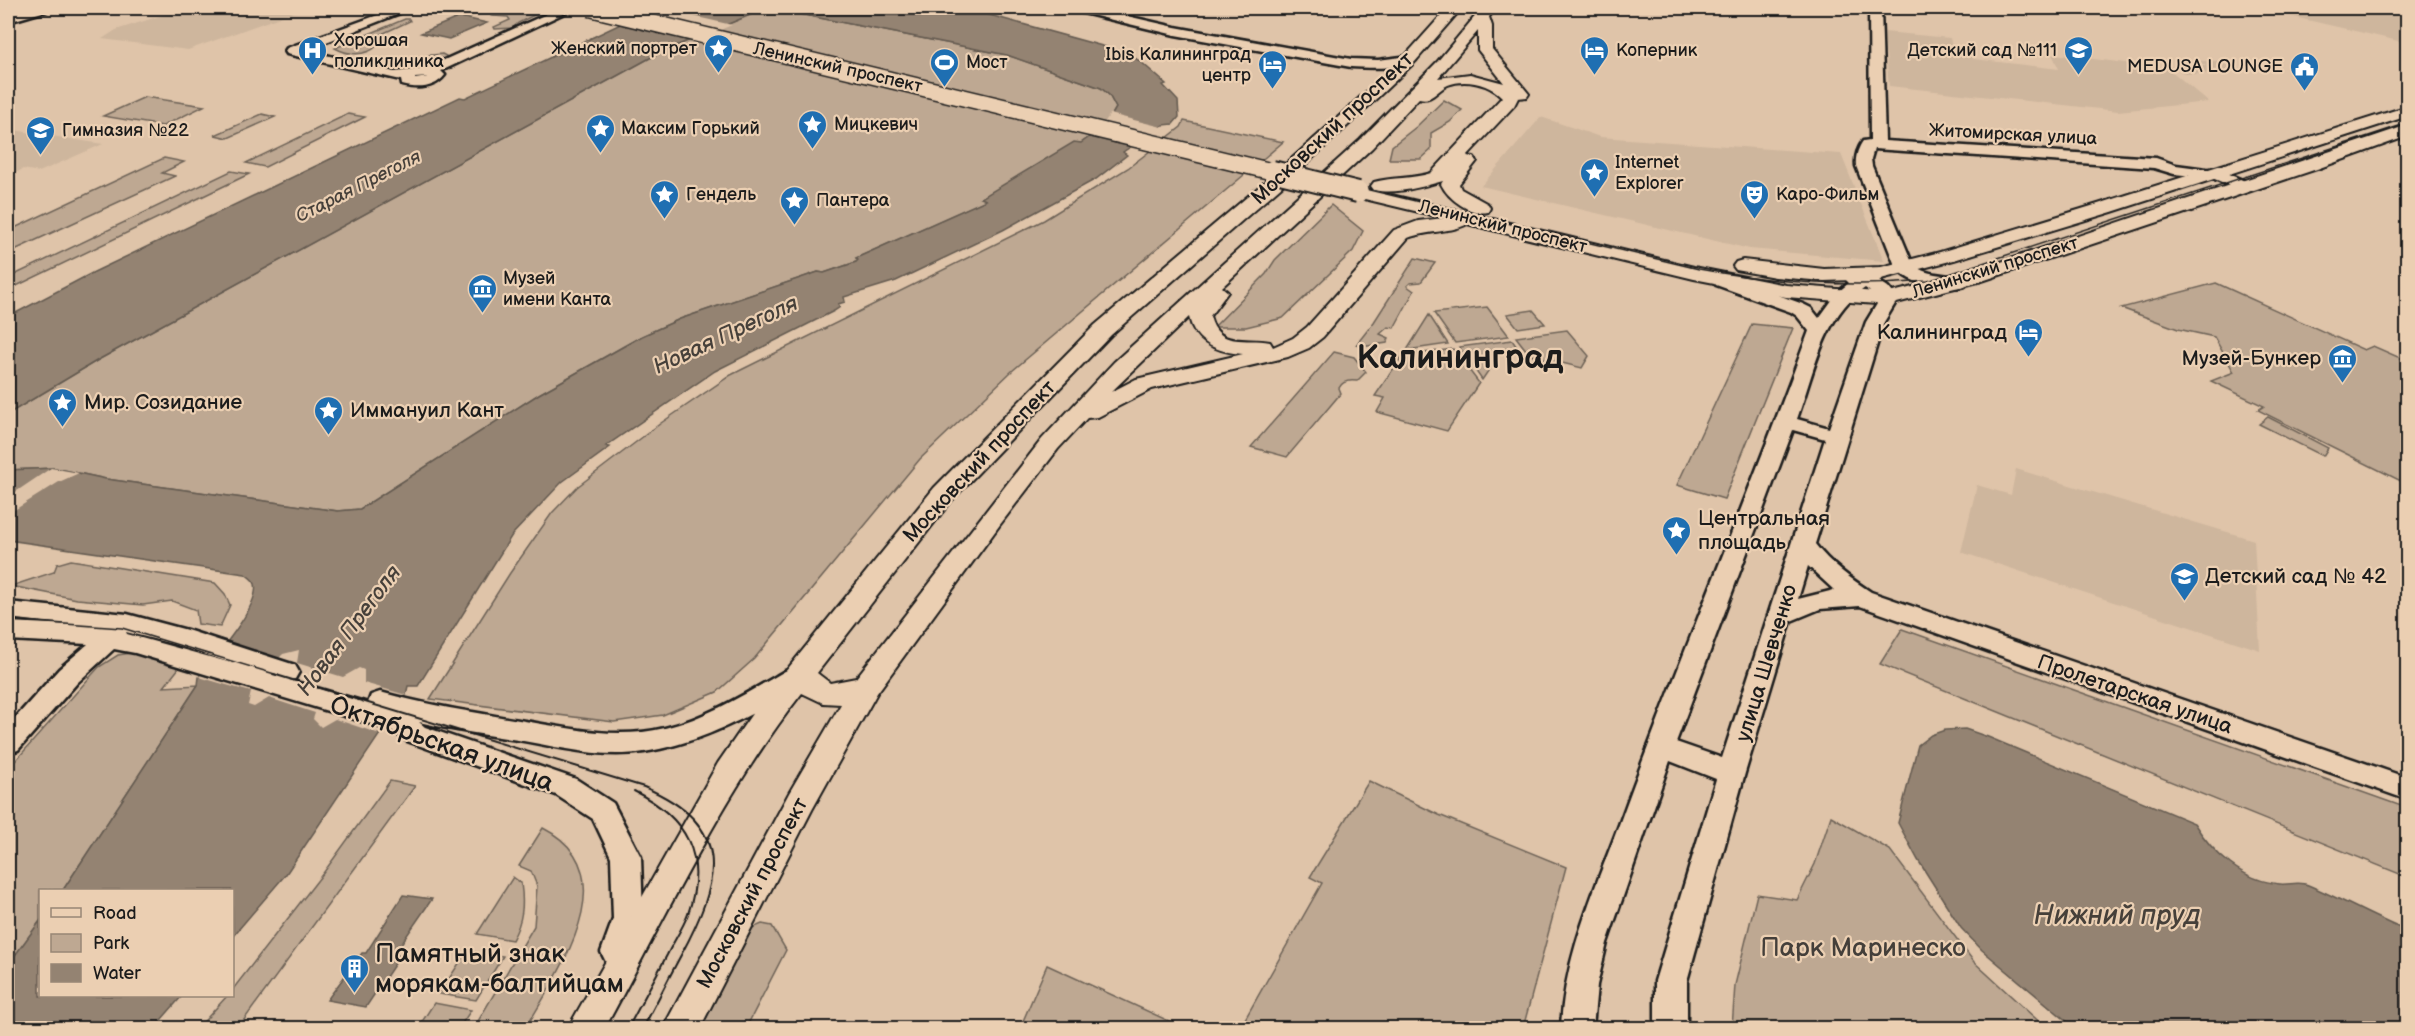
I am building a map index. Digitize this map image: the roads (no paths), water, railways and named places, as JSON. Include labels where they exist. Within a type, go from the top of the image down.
[{"type":"main road","points":[[8,18],[42,8]]},
{"type":"main road","points":[[407,8],[292,51],[394,76],[409,77],[406,81],[414,84],[429,82],[438,76],[436,73],[428,72],[569,8]]},
{"type":"main road","name":"Ленинский проспект","points":[[590,8],[1368,187],[1481,208],[1691,257],[1775,271],[1840,276],[1872,277],[1905,268],[2216,174],[2408,111]]},
{"type":"main road","name":"Ленинский проспект","points":[[634,8],[1368,187],[1510,227],[1694,273],[1786,291],[1888,299],[1959,282],[2246,187],[2408,130]]},
{"type":"main road","points":[[1079,8],[1175,32],[1351,63],[1389,63],[1408,60]]},
{"type":"main road","name":"Московский проспект","points":[[592,1016],[729,772],[767,716],[943,494],[1103,330],[1285,174],[1380,88],[1455,8]]},
{"type":"main road","points":[[1875,8],[1873,145],[1863,159],[1864,166],[1905,268],[1927,279],[1959,282]]},
{"type":"main road","points":[[1481,208],[1454,192],[1450,184],[1519,106],[1522,98],[1520,90],[1485,50],[1485,13]]},
{"type":"main road","name":"Московский проспект","points":[[681,1029],[800,802],[866,686],[990,520],[1067,426],[1144,345],[1230,269],[1386,124],[1442,65],[1485,13]]},
{"type":"main road","points":[[1351,63],[1370,70],[1380,88]]},
{"type":"main road","points":[[1230,269],[1231,280],[1208,302],[1199,316],[1200,327],[1205,335],[1226,345],[1258,348],[1292,339],[1388,231],[1389,219],[1368,187],[1417,183],[1437,177],[1508,103],[1510,97],[1499,86],[1480,80],[1446,81],[1425,94],[1413,108],[1386,124]]},
{"type":"main road","name":"Житомирская улица","points":[[1873,145],[2156,163],[2174,169],[2216,174],[2246,187]]},
{"type":"main road","points":[[2156,163],[2170,172],[2176,186]]},
{"type":"main road","points":[[1067,426],[1114,398],[1144,384],[1280,352],[1301,343],[1315,332],[1395,240],[1418,226],[1461,222],[1510,227]]},
{"type":"main road","points":[[1694,273],[1748,289],[1797,308],[1804,312],[1819,331]]},
{"type":"main road","points":[[1577,1029],[1581,985],[1592,943],[1661,747],[1819,331],[1845,296],[1872,277],[1888,299]]},
{"type":"main road","name":"улица Шевченко","points":[[1671,1029],[1671,981],[1731,773],[1837,436],[1875,322],[1888,299]]},
{"type":"main road","points":[[1103,330],[1129,334],[1139,338],[1144,345]]},
{"type":"main road","points":[[1786,422],[1837,436]]},
{"type":"main road","name":"Пролетарская улица","points":[[1803,545],[1834,580],[1862,598],[2408,789]]},
{"type":"main road","name":"Пролетарская улица","points":[[1780,616],[1805,604],[1828,597],[1862,598]]},
{"type":"main road","name":"Октябрьская улица","points":[[8,610],[118,631],[404,717],[603,744],[645,742],[686,731],[740,709],[801,674]]},
{"type":"main road","name":"Октябрьская улица","points":[[8,631],[118,631]]},
{"type":"main road","points":[[8,742],[68,676],[118,631]]},
{"type":"main road","points":[[801,674],[812,688],[832,694],[866,686]]},
{"type":"main road","name":"Октябрьская улица","points":[[404,717],[416,734],[566,787],[603,811],[626,857],[628,920],[592,1016]]},
{"type":"main road","points":[[1661,747],[1731,773]]},
{"type":"water","points":[[654,8],[956,8],[975,11],[1124,52],[1140,61],[1166,84],[1163,85],[1178,101],[1179,117],[1173,124],[1163,125],[1123,152],[1127,155],[1096,179],[1003,230],[896,281],[844,297],[845,302],[838,304],[840,307],[834,311],[715,371],[606,446],[610,447],[562,482],[512,535],[418,686],[408,686],[406,695],[286,874],[234,935],[234,889],[64,889],[198,685],[199,677],[244,618],[255,594],[255,584],[245,574],[8,540],[8,470],[55,468],[106,479],[338,511],[360,509],[539,394],[642,336],[680,319],[818,272],[824,273],[856,262],[858,260],[856,258],[986,200],[981,198],[1074,142],[1081,143],[1106,125],[1116,108],[1109,95],[1101,88],[1007,55],[774,9],[762,10],[659,53],[98,360],[8,414],[8,317],[94,272],[460,97],[465,98]]},
{"type":"water","points":[[460,17],[487,23],[449,39],[421,33]]},
{"type":"water","name":"Нижний пруд","points":[[1965,729],[2194,823],[2220,855],[2230,864],[2254,878],[2280,884],[2308,885],[2407,931],[2407,1028],[2075,1028],[1982,950],[1961,928],[1918,860],[1898,823],[1918,745],[1931,735],[1945,730]]},
{"type":"water","points":[[403,895],[432,899],[394,954],[400,956],[366,1007],[327,1000],[362,953],[366,953]]},
{"type":"water","points":[[39,922],[39,997],[181,997],[154,1028],[8,1028],[8,965]]},
{"type":"tram line","points":[[609,8],[1699,269],[1756,278],[1813,283],[1870,284],[1928,281],[2408,123]]},
{"type":"tram line","points":[[8,620],[122,628],[278,675]]},
{"type":"tram line","points":[[273,674],[644,787],[673,802],[694,819],[706,838],[712,858],[711,880],[695,928],[643,1028]]},
{"type":"tram line","points":[[628,1028],[686,919],[694,893],[695,874],[694,857],[680,826],[668,813],[634,791]]},
{"type":"place","name":"Женский портрет","points":[[718,74]]},
{"type":"place","name":"Хорошая поликлиника","points":[[313,76]]},
{"type":"place","name":"Коперник","points":[[1595,76]]},
{"type":"place","name":"Детский сад №111","points":[[2078,76]]},
{"type":"place","name":"Мост","points":[[945,88]]},
{"type":"place","name":"Ibis Калининград центр","points":[[1272,90]]},
{"type":"place","name":"MEDUSA LOUNGE","points":[[2304,92]]},
{"type":"place","name":"Мицкевич","points":[[813,150]]},
{"type":"place","name":"Максим Горький","points":[[600,154]]},
{"type":"place","name":"Гимназия №22","points":[[41,156]]},
{"type":"place","name":"Internet Explorer","points":[[1594,198]]},
{"type":"place","name":"Гендель","points":[[665,220]]},
{"type":"place","name":"Каро-Фильм","points":[[1755,220]]},
{"type":"place","name":"Пантера","points":[[795,226]]},
{"type":"place","name":"Музей имени Канта","points":[[482,314]]},
{"type":"place","name":"Калининград","points":[[2028,358]]},
{"type":"place","name":"Музей-Бункер","points":[[2342,384]]},
{"type":"place","name":"Мир. Созидание","points":[[63,428]]},
{"type":"place","name":"Иммануил Кант","points":[[329,436]]},
{"type":"place","name":"Центральная площадь","points":[[1677,556]]},
{"type":"place","name":"Детский сад № 42","points":[[2184,602]]},
{"type":"place","name":"Памятный знак морякам-балтийцам","points":[[354,994]]},
{"type":"district","name":"Калининград","points":[[1460,356]]},
{"type":"water label","name":"Старая Преголя","points":[[358,186]]},
{"type":"water label","name":"Новая Преголя","points":[[725,334]]},
{"type":"water label","name":"Новая Преголя","points":[[348,630]]},
{"type":"park label","name":"Парк Маринеско","points":[[1863,947]]}]
